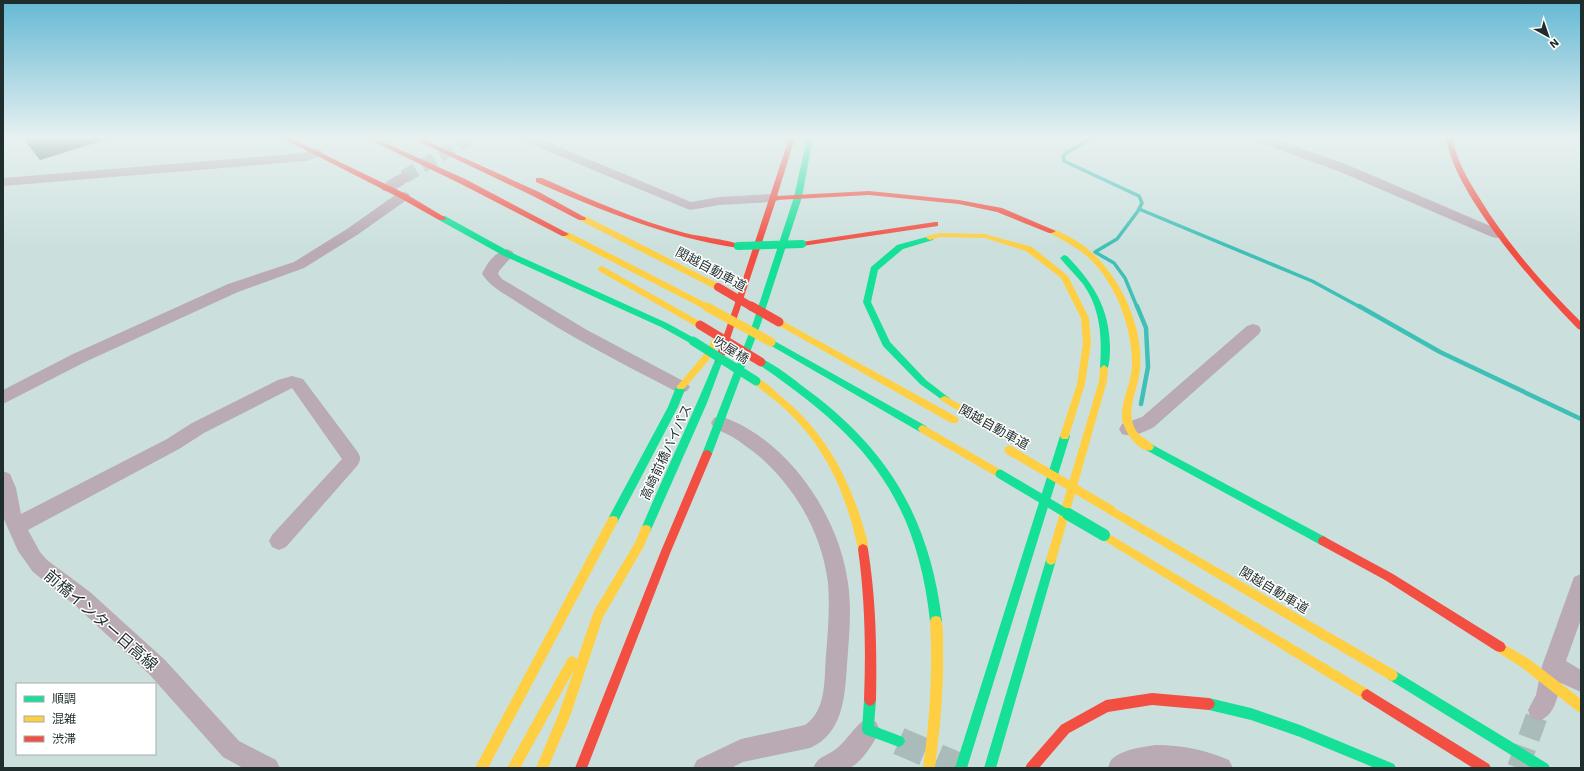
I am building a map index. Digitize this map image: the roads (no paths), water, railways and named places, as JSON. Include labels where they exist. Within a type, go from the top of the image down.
[{"type":"main road","name":"吹屋橋","points":[[359,174],[403,196],[507,254],[664,325],[693,341],[756,381],[788,406],[806,424],[829,457],[848,496],[866,560],[870,587],[873,643],[871,709],[868,730]]},
{"type":"main road","points":[[447,174],[707,307],[771,342],[1104,535],[1485,768]]},
{"type":"main road","name":"関越自動車道","points":[[493,174],[536,194],[718,287],[962,424]]},
{"type":"main road","name":"高崎前橋バイパス","points":[[542,768],[565,714],[598,615],[640,543],[664,483],[707,393],[738,306],[781,174]]},
{"type":"main road","points":[[583,766],[666,551],[720,423],[757,323],[798,197],[803,174]]},
{"type":"main road","points":[[1462,174],[1497,234],[1527,270],[1581,327]]},
{"type":"main road","points":[[529,176],[620,215],[670,234],[699,241],[738,246],[802,244],[900,228],[946,223]]},
{"type":"main road","points":[[462,181],[514,218]]},
{"type":"main road","points":[[773,198],[857,193],[957,201],[981,205],[1039,225],[1062,236],[1085,252],[1105,270],[1112,279],[1124,306],[1135,340],[1136,376],[1126,420],[1128,429],[1141,443],[1388,577],[1525,663],[1552,675],[1581,707]]},
{"type":"main road","points":[[961,768],[976,726],[1081,384],[1088,353],[1086,327],[1082,307],[1076,293],[1061,274],[1041,256],[1018,244],[989,236],[950,233],[921,238],[898,247],[880,261],[873,269],[866,286],[865,297],[870,315],[880,335],[898,358],[931,388],[952,404],[1016,441]]},
{"type":"main road","points":[[990,768],[1103,380],[1106,354],[1106,332],[1100,306],[1095,293],[1087,281],[1058,254]]},
{"type":"main road","points":[[592,263],[700,325],[761,362],[806,392],[858,439],[881,466],[898,494],[914,526],[927,564],[934,600],[939,668],[936,714],[929,768]]},
{"type":"main road","points":[[481,768],[673,407],[681,387],[706,359],[731,312],[738,306]]},
{"type":"main road","name":"関越自動車道","points":[[1005,448],[1401,680],[1544,768]]},
{"type":"main road","points":[[1046,458],[1085,480]]},
{"type":"main road","points":[[1300,610],[1401,680]]},
{"type":"main road","points":[[513,768],[598,615]]},
{"type":"main road","points":[[1031,768],[1050,741],[1083,716],[1109,704],[1134,700],[1168,698],[1197,701],[1238,709],[1304,731],[1390,768]]},
{"type":"main road","points":[[868,730],[899,741]]},
{"type":"street","points":[[3,182],[113,174]]},
{"type":"street","points":[[614,174],[690,206],[733,200],[773,198]]},
{"type":"street","points":[[1357,174],[1497,234]]},
{"type":"street","points":[[388,188],[404,177]]},
{"type":"street","points":[[3,398],[78,358],[233,288],[299,265],[352,232],[403,196]]},
{"type":"street","points":[[507,254],[497,262],[490,274],[496,283],[524,298],[555,320],[681,387]]},
{"type":"street","points":[[1128,429],[1138,427],[1148,422],[1253,330]]},
{"type":"street","points":[[17,526],[173,444],[198,428],[284,384],[292,382],[297,383],[351,456],[351,461],[279,541]]},
{"type":"street","points":[[705,768],[741,751],[810,736],[823,726],[829,712],[836,674],[839,617],[838,584],[823,528],[817,514],[806,496],[782,467],[771,457],[734,428],[720,423]]},
{"type":"street","name":"前橋インター日高線","points":[[3,479],[7,488],[12,515],[33,558],[40,566],[83,600],[157,667],[242,763],[268,768]]},
{"type":"street","points":[[1539,710],[1546,699],[1581,583]]},
{"type":"street","points":[[838,584],[870,587]]},
{"type":"street","points":[[1552,675],[1570,676],[1581,681]]},
{"type":"street","points":[[825,768],[850,753],[861,742],[868,730]]},
{"type":"street","points":[[1120,768],[1125,764],[1142,759],[1163,757],[1189,759],[1221,768]]},
{"type":"waterway","points":[[1092,174],[1139,196],[1142,203],[1139,209]]},
{"type":"waterway","points":[[1137,307],[1125,278],[1114,263],[1095,252],[1117,239],[1139,209]]},
{"type":"waterway","points":[[1139,209],[1312,281],[1360,307]]},
{"type":"waterway","points":[[1137,306],[1146,328],[1148,367],[1141,404]]},
{"type":"waterway","points":[[1359,306],[1440,352],[1581,419]]},
{"type":"tunnel","points":[[404,177],[409,174]]},
{"type":"tunnel","points":[[1518,768],[1539,710]]},
{"type":"tunnel","points":[[899,741],[962,768]]}]
